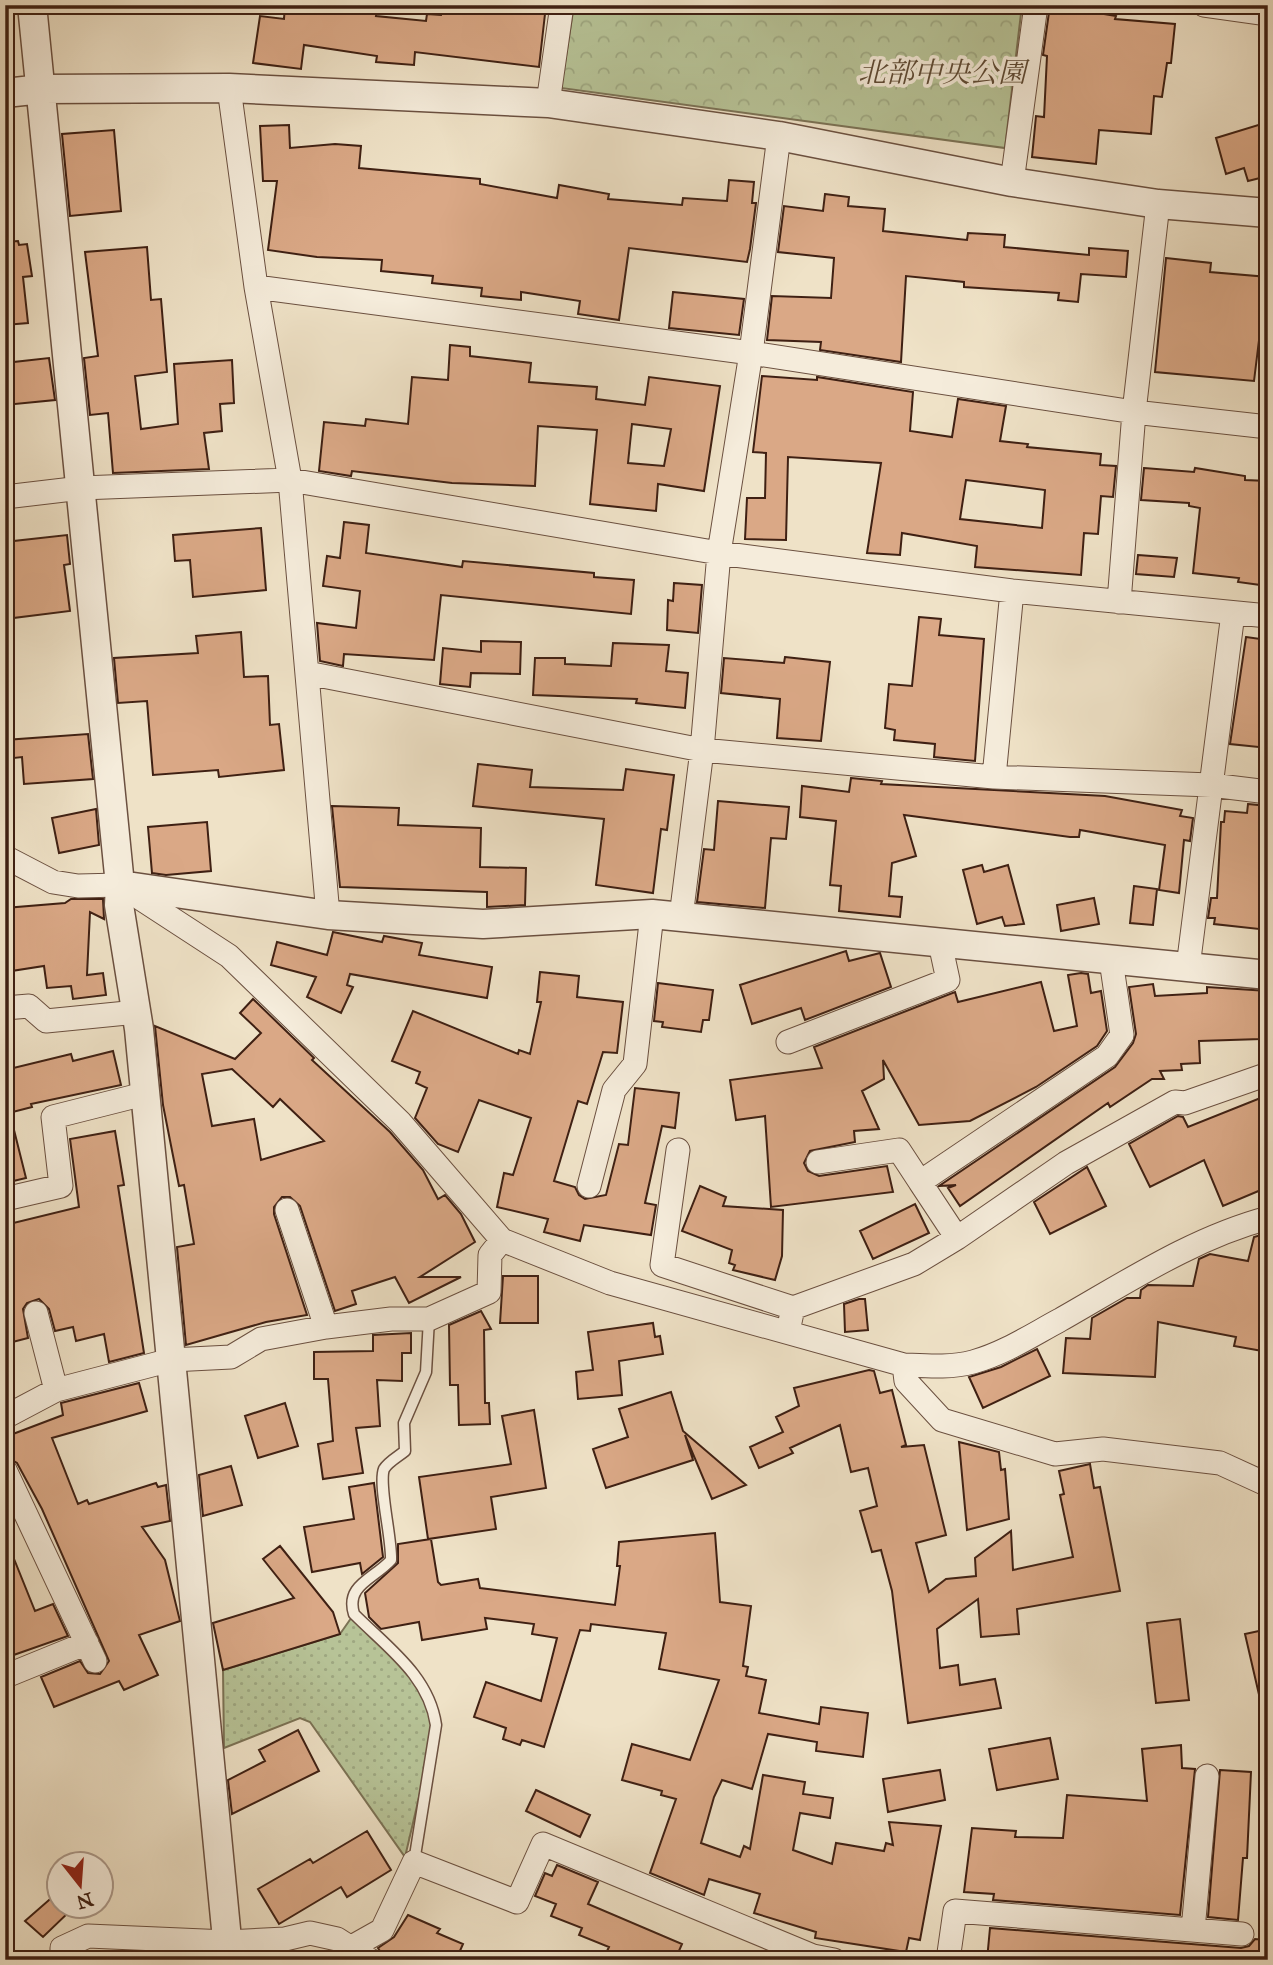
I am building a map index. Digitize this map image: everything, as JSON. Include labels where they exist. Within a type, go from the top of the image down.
[{"type":"street","points":[[32,5],[120,885],[119,905],[137,1012],[228,1951]]},
{"type":"street","points":[[548,103],[562,5]]},
{"type":"street","points":[[1012,182],[1036,5]]},
{"type":"street","points":[[1204,5],[1268,14]]},
{"type":"street","points":[[229,88],[256,287],[290,480],[328,915]]},
{"type":"street","points":[[5,93],[42,89],[229,88],[548,103],[779,136],[1012,182],[1158,204],[1268,213]]},
{"type":"street","points":[[681,917],[702,750],[719,553],[751,353],[779,136]]},
{"type":"street","points":[[1119,602],[1134,412],[1158,204]]},
{"type":"street","points":[[256,287],[751,353],[1134,412],[1268,427]]},
{"type":"street","points":[[5,497],[81,488],[290,480],[719,553],[1012,591],[1268,616]]},
{"type":"street","points":[[994,777],[1012,591]]},
{"type":"street","points":[[1188,967],[1233,613]]},
{"type":"street","points":[[307,673],[702,750],[994,777],[1212,785],[1268,792]]},
{"type":"street","points":[[5,857],[53,881],[78,886],[120,885],[328,915],[483,924],[652,914],[1268,975]]},
{"type":"street","points":[[120,885],[229,956],[400,1122],[502,1240],[610,1283],[790,1319],[914,1264],[957,1238],[1066,1163],[1175,1102],[1185,1103],[1268,1074]]},
{"type":"street","points":[[589,1186],[614,1090],[635,1065],[652,914]]},
{"type":"street","points":[[800,1045],[906,1006],[948,980],[940,943]]},
{"type":"street","points":[[920,1182],[1107,1056],[1122,1035],[1111,960]]},
{"type":"street","points":[[5,1008],[29,1006],[46,1021],[137,1012]]},
{"type":"street","points":[[5,1199],[61,1186],[53,1117],[144,1094]]},
{"type":"street","points":[[678,1150],[662,1265],[904,1365],[939,1367],[973,1362],[1009,1348],[1179,1254],[1236,1226],[1268,1218]]},
{"type":"street","points":[[818,1161],[899,1150],[957,1238]]},
{"type":"street","points":[[287,1210],[326,1327]]},
{"type":"street","points":[[5,1417],[56,1390],[172,1360],[231,1357],[261,1339],[391,1319],[429,1319],[489,1292],[490,1255],[502,1240]]},
{"type":"street","points":[[36,1313],[56,1390]]},
{"type":"street","points":[[904,1365],[906,1381],[942,1420],[1055,1454],[1104,1449],[1220,1463],[1268,1485]]},
{"type":"street","points":[[5,1470],[91,1652],[6,1676]]},
{"type":"street","points":[[1193,1930],[1207,1776]]},
{"type":"street","points":[[350,1948],[382,1930],[414,1862],[517,1902],[543,1843],[813,1956],[834,1960]]},
{"type":"street","points":[[948,1960],[955,1911],[1242,1934]]},
{"type":"street","points":[[56,1956],[88,1936],[228,1951],[310,1933],[337,1939],[370,1960]]},
{"type":"lane","points":[[414,1862],[436,1725],[433,1705],[424,1684],[354,1614],[350,1601],[355,1588],[379,1573],[391,1560],[392,1539],[382,1479],[385,1466],[405,1451],[404,1423],[426,1372],[429,1319]]},
{"type":"green space","name":"北部中央公園","points":[[574,5],[1022,5],[1005,148],[561,88]]},
{"type":"green space","points":[[354,1614],[424,1684],[436,1725],[405,1857],[310,1722],[300,1718],[224,1748],[223,1670],[340,1634]]},
{"type":"building","points":[[285,5],[342,5],[377,10],[376,16],[426,21],[427,14],[441,15],[442,5],[546,5],[539,67],[415,52],[414,65],[376,62],[377,56],[304,45],[301,69],[253,63],[260,16],[284,19]]},
{"type":"building","points":[[1050,5],[1116,16],[1115,19],[1175,24],[1171,63],[1167,63],[1162,97],[1154,96],[1151,134],[1099,130],[1096,164],[1032,157],[1036,116],[1044,117],[1047,56],[1043,55]]},
{"type":"building","points":[[1268,122],[1268,176],[1248,181],[1244,168],[1226,174],[1216,138]]},
{"type":"building","points":[[289,125],[290,148],[335,144],[361,146],[359,168],[480,179],[480,184],[557,198],[559,185],[609,194],[608,199],[682,205],[683,198],[727,201],[729,180],[754,182],[752,203],[756,203],[747,262],[629,248],[619,320],[578,314],[580,301],[521,292],[521,300],[481,296],[482,288],[432,283],[433,276],[381,271],[382,260],[317,257],[268,250],[277,181],[263,181],[260,126]]},
{"type":"building","points":[[114,130],[121,211],[70,216],[62,134]]},
{"type":"building","points":[[825,194],[849,197],[848,206],[885,209],[883,231],[967,240],[968,233],[1005,235],[1004,247],[1089,255],[1089,248],[1128,251],[1126,277],[1081,274],[1078,302],[1058,300],[1059,293],[964,287],[964,282],[906,276],[901,362],[820,350],[821,342],[767,340],[772,296],[831,298],[834,258],[778,252],[784,206],[823,211]]},
{"type":"building","points":[[18,241],[19,245],[27,244],[32,276],[23,277],[28,323],[5,325],[5,242]]},
{"type":"building","points":[[147,247],[151,300],[161,299],[167,372],[135,376],[141,429],[178,424],[174,364],[232,360],[234,403],[220,404],[222,431],[204,433],[209,469],[113,473],[108,413],[90,415],[84,358],[98,356],[85,252]]},
{"type":"building","points":[[1166,258],[1211,263],[1210,272],[1268,277],[1268,333],[1260,332],[1254,381],[1155,372]]},
{"type":"building","points":[[673,292],[744,299],[739,335],[669,328]]},
{"type":"building","points":[[450,345],[470,347],[470,356],[531,363],[529,382],[597,387],[596,399],[645,405],[649,377],[720,386],[704,491],[658,484],[656,511],[590,504],[597,430],[538,426],[535,486],[452,483],[352,471],[351,476],[319,471],[324,422],[365,426],[366,419],[408,424],[412,377],[448,380]],"holes":[[[632,424],[671,429],[664,466],[628,463]]]},
{"type":"building","points":[[49,358],[55,400],[5,405],[5,363]]},
{"type":"building","points":[[762,376],[817,380],[817,377],[913,392],[910,431],[952,437],[958,399],[1006,406],[1000,441],[1028,444],[1027,447],[1101,454],[1100,465],[1116,466],[1113,497],[1101,496],[1098,534],[1084,533],[1081,575],[975,567],[977,546],[902,533],[900,555],[867,553],[881,463],[788,457],[786,540],[745,539],[747,498],[765,498],[766,453],[753,452]],"holes":[[[966,480],[1045,490],[1042,528],[960,519]]]},
{"type":"building","points":[[1144,468],[1194,472],[1195,468],[1245,476],[1245,480],[1268,481],[1268,586],[1238,582],[1239,578],[1193,573],[1200,508],[1189,506],[1189,503],[1141,500]]},
{"type":"building","points":[[344,522],[369,525],[366,553],[462,567],[463,561],[594,573],[594,577],[634,580],[631,614],[441,595],[434,660],[344,654],[343,666],[320,661],[317,623],[356,628],[360,591],[323,586],[327,556],[340,558]]},
{"type":"building","points":[[261,528],[266,590],[193,597],[190,560],[175,561],[173,535]]},
{"type":"building","points":[[67,535],[70,564],[64,565],[70,611],[5,619],[5,542]]},
{"type":"building","points":[[1138,555],[1177,558],[1174,577],[1136,574]]},
{"type":"building","points":[[674,583],[702,585],[698,633],[667,630],[668,600],[673,601]]},
{"type":"building","points":[[919,617],[941,619],[939,635],[984,639],[975,761],[934,757],[935,744],[894,740],[895,730],[885,728],[889,684],[912,686]]},
{"type":"building","points":[[241,632],[244,677],[268,676],[270,725],[279,724],[284,770],[219,777],[218,770],[153,775],[147,701],[118,703],[114,658],[198,653],[196,636]]},
{"type":"building","points":[[1246,637],[1268,640],[1268,748],[1230,744]]},
{"type":"building","points":[[481,641],[521,642],[520,674],[471,673],[470,687],[440,684],[443,648],[481,652]]},
{"type":"building","points":[[613,643],[669,645],[666,671],[688,673],[685,708],[636,703],[637,699],[533,695],[535,658],[565,658],[565,664],[611,666]]},
{"type":"building","points":[[785,657],[830,662],[821,741],[777,738],[780,699],[721,693],[724,658],[784,663]]},
{"type":"building","points":[[88,734],[93,779],[24,784],[22,757],[5,759],[5,740]]},
{"type":"building","points":[[478,764],[532,770],[530,787],[623,790],[626,769],[674,775],[667,830],[661,829],[653,893],[596,885],[604,819],[473,806]]},
{"type":"building","points":[[851,778],[882,781],[881,784],[1105,796],[1182,810],[1180,816],[1193,818],[1190,841],[1184,840],[1179,893],[1159,890],[1165,845],[1080,830],[1079,837],[1070,837],[904,815],[916,856],[892,863],[889,896],[902,897],[900,917],[839,911],[841,886],[830,885],[836,821],[800,817],[802,786],[849,792]]},
{"type":"building","points":[[718,801],[789,807],[786,839],[771,838],[765,908],[697,902],[704,849],[714,850]]},
{"type":"building","points":[[1248,804],[1268,806],[1268,930],[1214,924],[1215,918],[1208,918],[1211,898],[1217,898],[1221,822],[1224,822],[1225,811],[1247,813]]},
{"type":"building","points":[[332,806],[399,808],[398,825],[481,828],[480,867],[526,868],[525,905],[487,907],[487,892],[340,887]]},
{"type":"building","points":[[96,809],[99,845],[59,853],[52,818]]},
{"type":"building","points":[[207,822],[211,871],[166,875],[152,873],[148,827]]},
{"type":"building","points":[[982,865],[984,872],[1008,865],[1024,924],[1005,926],[1002,917],[977,924],[963,870]]},
{"type":"building","points":[[1134,886],[1157,889],[1153,925],[1130,923]]},
{"type":"building","points":[[1094,898],[1099,924],[1061,931],[1057,905]]},
{"type":"building","points":[[71,899],[103,899],[104,919],[90,912],[87,975],[103,973],[106,995],[73,999],[71,986],[47,988],[44,966],[5,972],[5,908],[65,903]]},
{"type":"building","points":[[333,932],[382,942],[384,936],[422,943],[419,955],[492,967],[487,998],[350,974],[347,985],[353,987],[341,1013],[307,997],[316,977],[271,965],[277,942],[327,955]]},
{"type":"building","points":[[846,951],[849,961],[880,953],[891,987],[805,1020],[801,1008],[752,1024],[740,985]]},
{"type":"building","points":[[540,972],[579,976],[577,997],[623,1002],[617,1053],[603,1052],[587,1104],[578,1101],[554,1181],[575,1187],[585,1199],[606,1195],[619,1144],[628,1145],[635,1088],[679,1093],[675,1128],[662,1126],[645,1203],[656,1205],[651,1235],[584,1225],[580,1241],[544,1232],[548,1219],[497,1207],[504,1173],[513,1175],[531,1118],[479,1100],[458,1152],[438,1144],[415,1118],[427,1088],[416,1083],[420,1072],[392,1061],[413,1011],[518,1054],[519,1050],[530,1054],[541,1002],[537,1002]]},
{"type":"building","points":[[1088,974],[1091,993],[1101,991],[1107,1031],[1097,1046],[1036,1087],[970,1121],[919,1125],[883,1060],[884,1079],[862,1091],[879,1129],[854,1131],[855,1142],[810,1151],[804,1163],[808,1171],[819,1176],[887,1166],[893,1192],[771,1207],[765,1116],[736,1120],[730,1080],[822,1068],[814,1047],[955,992],[958,1002],[1041,982],[1054,1031],[1077,1026],[1068,975]]},
{"type":"building","points":[[658,983],[713,990],[709,1020],[703,1020],[701,1032],[662,1027],[663,1022],[654,1021]]},
{"type":"building","points":[[1153,984],[1155,996],[1207,993],[1207,987],[1268,991],[1268,1028],[1261,1028],[1261,1039],[1199,1041],[1200,1063],[1181,1064],[1182,1070],[1160,1071],[1164,1079],[1152,1079],[1110,1107],[1108,1103],[960,1206],[948,1188],[956,1185],[939,1186],[1115,1067],[1133,1043],[1136,1034],[1129,987]]},
{"type":"building","points":[[253,999],[314,1058],[312,1060],[390,1132],[423,1170],[438,1199],[445,1195],[461,1214],[475,1242],[420,1277],[461,1277],[409,1303],[395,1277],[352,1291],[356,1304],[335,1311],[300,1206],[290,1197],[282,1197],[274,1207],[274,1214],[307,1315],[266,1322],[186,1345],[177,1247],[194,1244],[184,1185],[179,1186],[163,1105],[155,1026],[235,1059],[261,1033],[240,1013]],"holes":[[[232,1069],[273,1107],[280,1099],[324,1141],[261,1160],[254,1119],[212,1126],[202,1074]]]},
{"type":"building","points":[[113,1051],[121,1085],[31,1104],[32,1107],[5,1114],[5,1070],[71,1054],[73,1061]]},
{"type":"building","points":[[1268,1095],[1268,1187],[1223,1206],[1204,1160],[1150,1187],[1129,1144],[1178,1116],[1183,1117],[1188,1127]]},
{"type":"building","points":[[12,1122],[26,1178],[5,1183],[5,1123]]},
{"type":"building","points":[[115,1131],[124,1185],[118,1186],[144,1353],[109,1362],[104,1334],[76,1341],[73,1327],[55,1331],[49,1309],[39,1299],[27,1303],[23,1309],[28,1338],[5,1344],[5,1225],[79,1207],[70,1139]]},
{"type":"building","points":[[1087,1167],[1106,1206],[1050,1234],[1034,1202]]},
{"type":"building","points":[[700,1186],[726,1197],[723,1206],[783,1210],[782,1256],[775,1280],[733,1270],[735,1265],[729,1263],[732,1250],[682,1231]]},
{"type":"building","points":[[915,1204],[929,1233],[873,1259],[860,1231]]},
{"type":"building","points":[[1268,1233],[1268,1352],[1234,1346],[1236,1337],[1158,1322],[1155,1377],[1063,1373],[1066,1338],[1090,1339],[1092,1318],[1127,1298],[1140,1298],[1141,1290],[1148,1285],[1193,1286],[1199,1259],[1210,1254],[1248,1261],[1254,1237]]},
{"type":"building","points":[[503,1276],[538,1276],[538,1323],[500,1323]]},
{"type":"building","points":[[865,1299],[868,1330],[845,1332],[844,1304]]},
{"type":"building","points":[[481,1311],[491,1329],[484,1330],[485,1403],[489,1403],[490,1424],[459,1425],[458,1385],[450,1385],[449,1325]]},
{"type":"building","points":[[653,1323],[655,1337],[660,1336],[663,1354],[619,1361],[622,1395],[578,1399],[576,1372],[593,1370],[588,1332]]},
{"type":"building","points":[[411,1333],[411,1353],[402,1353],[402,1381],[377,1380],[380,1426],[356,1428],[363,1473],[323,1479],[318,1444],[333,1441],[328,1379],[314,1379],[314,1352],[373,1351],[373,1335]]},
{"type":"building","points":[[1037,1349],[1050,1376],[983,1408],[969,1377],[1001,1367]]},
{"type":"building","points":[[874,1371],[880,1393],[892,1390],[906,1445],[901,1447],[924,1445],[946,1535],[916,1543],[929,1592],[946,1579],[976,1576],[975,1558],[1011,1531],[1013,1570],[1073,1557],[1060,1495],[1064,1494],[1059,1471],[1090,1464],[1094,1488],[1100,1487],[1120,1591],[1017,1609],[1019,1634],[981,1637],[978,1599],[937,1629],[940,1668],[958,1665],[960,1685],[995,1679],[1001,1708],[908,1723],[892,1591],[881,1550],[872,1552],[860,1511],[877,1506],[868,1468],[851,1472],[840,1425],[790,1448],[793,1453],[759,1468],[750,1447],[783,1432],[776,1417],[799,1406],[794,1388]]},
{"type":"building","points":[[139,1383],[147,1411],[52,1438],[78,1504],[87,1500],[89,1504],[156,1483],[158,1487],[166,1485],[170,1521],[142,1527],[165,1560],[180,1621],[139,1635],[158,1675],[124,1690],[119,1681],[54,1707],[41,1677],[80,1661],[88,1673],[100,1674],[109,1661],[42,1509],[17,1463],[5,1456],[5,1437],[63,1415],[61,1403]]},
{"type":"building","points":[[671,1392],[683,1431],[746,1485],[712,1499],[685,1435],[693,1460],[606,1488],[593,1449],[628,1437],[619,1409]]},
{"type":"building","points":[[285,1403],[298,1446],[258,1458],[245,1416]]},
{"type":"building","points":[[534,1410],[546,1488],[491,1497],[496,1529],[428,1539],[419,1477],[511,1464],[502,1416]]},
{"type":"building","points":[[959,1442],[999,1452],[1001,1470],[1005,1469],[1009,1519],[967,1530]]},
{"type":"building","points":[[231,1466],[242,1505],[203,1516],[199,1475]]},
{"type":"building","points":[[374,1483],[383,1557],[362,1574],[360,1563],[312,1572],[304,1527],[354,1519],[349,1487]]},
{"type":"building","points":[[715,1533],[720,1602],[751,1606],[743,1666],[748,1667],[746,1676],[766,1680],[759,1713],[819,1724],[821,1707],[868,1713],[863,1757],[816,1751],[817,1742],[768,1734],[752,1789],[722,1780],[714,1797],[701,1843],[740,1857],[744,1846],[750,1849],[763,1775],[805,1782],[803,1794],[833,1798],[830,1818],[800,1813],[793,1850],[832,1864],[836,1843],[884,1851],[886,1843],[893,1845],[889,1822],[941,1826],[920,1940],[909,1938],[906,1952],[815,1938],[816,1932],[754,1913],[760,1894],[709,1879],[704,1895],[650,1873],[676,1799],[661,1795],[662,1791],[622,1780],[632,1744],[690,1760],[719,1680],[659,1669],[666,1633],[591,1624],[590,1631],[580,1630],[544,1747],[522,1740],[520,1745],[503,1739],[506,1728],[474,1717],[486,1682],[541,1701],[557,1638],[532,1634],[534,1624],[485,1618],[487,1629],[422,1640],[419,1622],[381,1629],[369,1617],[365,1593],[398,1563],[398,1544],[431,1539],[438,1582],[441,1585],[478,1579],[480,1588],[615,1605],[620,1566],[617,1566],[619,1542]]},
{"type":"building","points":[[6,1539],[35,1611],[53,1604],[68,1636],[5,1658]]},
{"type":"building","points":[[280,1546],[333,1612],[340,1634],[223,1670],[213,1623],[294,1598],[263,1559]]},
{"type":"building","points":[[1180,1619],[1189,1700],[1156,1703],[1147,1623]]},
{"type":"building","points":[[1268,1629],[1268,1698],[1260,1699],[1245,1634]]},
{"type":"building","points":[[298,1730],[319,1771],[232,1814],[228,1780],[265,1761],[259,1750]]},
{"type":"building","points":[[1050,1738],[1058,1779],[997,1790],[989,1749]]},
{"type":"building","points":[[1181,1745],[1182,1768],[1195,1769],[1180,1915],[993,1900],[994,1894],[964,1892],[972,1828],[1016,1831],[1015,1837],[1063,1838],[1067,1795],[1147,1801],[1142,1749]]},
{"type":"building","points":[[940,1770],[945,1800],[888,1812],[883,1779]]},
{"type":"building","points":[[1220,1770],[1251,1772],[1247,1858],[1243,1858],[1238,1920],[1208,1917]]},
{"type":"building","points":[[536,1790],[590,1815],[580,1837],[526,1811]]},
{"type":"building","points":[[367,1831],[391,1870],[347,1897],[341,1887],[279,1924],[258,1889],[310,1859],[313,1863]]},
{"type":"building","points":[[557,1865],[598,1882],[588,1904],[682,1944],[675,1960],[626,1960],[607,1951],[609,1947],[579,1935],[582,1928],[551,1916],[556,1904],[535,1896],[545,1873],[552,1876]]},
{"type":"building","points":[[46,1903],[46,1920],[61,1920],[43,1937],[25,1921]]},
{"type":"building","points":[[408,1915],[440,1929],[437,1933],[463,1944],[456,1960],[391,1960],[383,1956],[378,1948],[394,1937]]},
{"type":"building","points":[[990,1928],[1241,1948],[1249,1946],[1255,1939],[1265,1940],[1263,1960],[1120,1960],[1077,1954],[1077,1960],[987,1960]]}]
